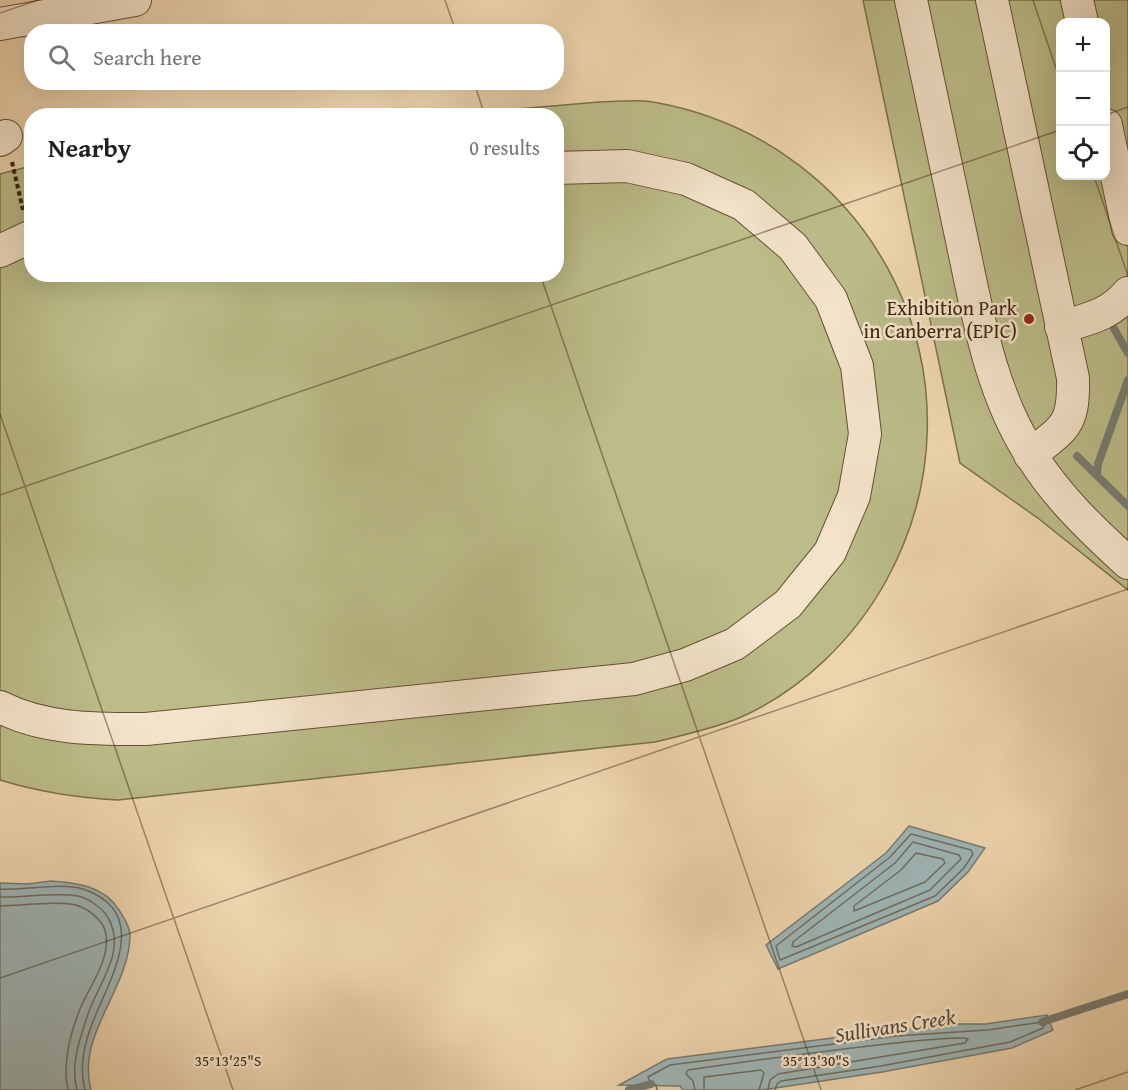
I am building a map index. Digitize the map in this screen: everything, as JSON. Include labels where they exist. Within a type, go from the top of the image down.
[{"type":"lane","points":[[0,24],[135,0]]},
{"type":"lane","points":[[911,0],[982,335],[1006,409],[1030,455],[1084,524],[1128,563]]},
{"type":"lane","points":[[992,0],[1073,378],[1074,404],[1066,426],[1030,455]]},
{"type":"lane","points":[[1077,0],[1081,18]]},
{"type":"lane","points":[[1106,126],[1122,167],[1128,229]]},
{"type":"lane","points":[[0,707],[46,724],[98,729],[146,729],[634,679],[685,665],[735,644],[788,604],[830,552],[854,496],[865,434],[857,366],[831,299],[793,247],[744,205],[686,179],[627,166],[564,168]]},
{"type":"lane","points":[[0,251],[24,239]]},
{"type":"lane","points":[[1061,327],[1101,316],[1118,306],[1128,293]]},
{"type":"path","points":[[3,138],[24,212]]},
{"type":"green space","name":"Exhibition Park in Canberra (EPIC)","points":[[863,0],[1128,0],[1128,590],[1039,519],[960,463]]},
{"type":"green space","points":[[599,102],[653,102],[732,126],[799,165],[854,218],[894,281],[919,352],[927,427],[917,505],[886,581],[858,623],[824,661],[784,693],[762,707],[739,718],[697,732],[655,742],[118,800],[58,794],[0,780],[0,717],[42,732],[687,675],[838,557],[867,364],[750,199],[564,160],[564,108],[528,108]]},
{"type":"green space","points":[[24,168],[24,227],[0,239],[0,174]]},
{"type":"green space","points":[[626,176],[668,186],[707,200],[733,213],[764,235],[778,249],[802,280],[822,313],[840,355],[848,382],[855,423],[851,465],[843,494],[831,523],[795,576],[774,599],[751,619],[703,645],[632,666],[142,716],[48,712],[0,693],[0,262],[24,252],[24,282],[564,282],[564,180]]},
{"type":"water","points":[[909,826],[985,848],[968,872],[938,901],[778,969],[766,945],[886,853]]},
{"type":"water","points":[[51,881],[90,887],[113,902],[129,929],[127,956],[96,1031],[88,1070],[91,1090],[0,1090],[0,883],[27,884]]},
{"type":"water","points":[[1047,1015],[1053,1030],[1012,1048],[882,1072],[762,1090],[683,1090],[680,1086],[619,1085],[667,1059],[895,1030],[956,1024],[986,1024]]},
{"type":"waterway","points":[[1113,327],[1128,353]]},
{"type":"waterway","points":[[1097,475],[1098,464],[1128,380]]},
{"type":"waterway","points":[[1077,456],[1128,506]]},
{"type":"waterway","name":"Sullivans Creek","points":[[1042,1022],[1128,994]]},
{"type":"waterway","name":"Sullivans Creek","points":[[629,1090],[651,1084]]},
{"type":"place","name":"Exhibition Park in Canberra (EPIC)","points":[[1029,319]]}]
